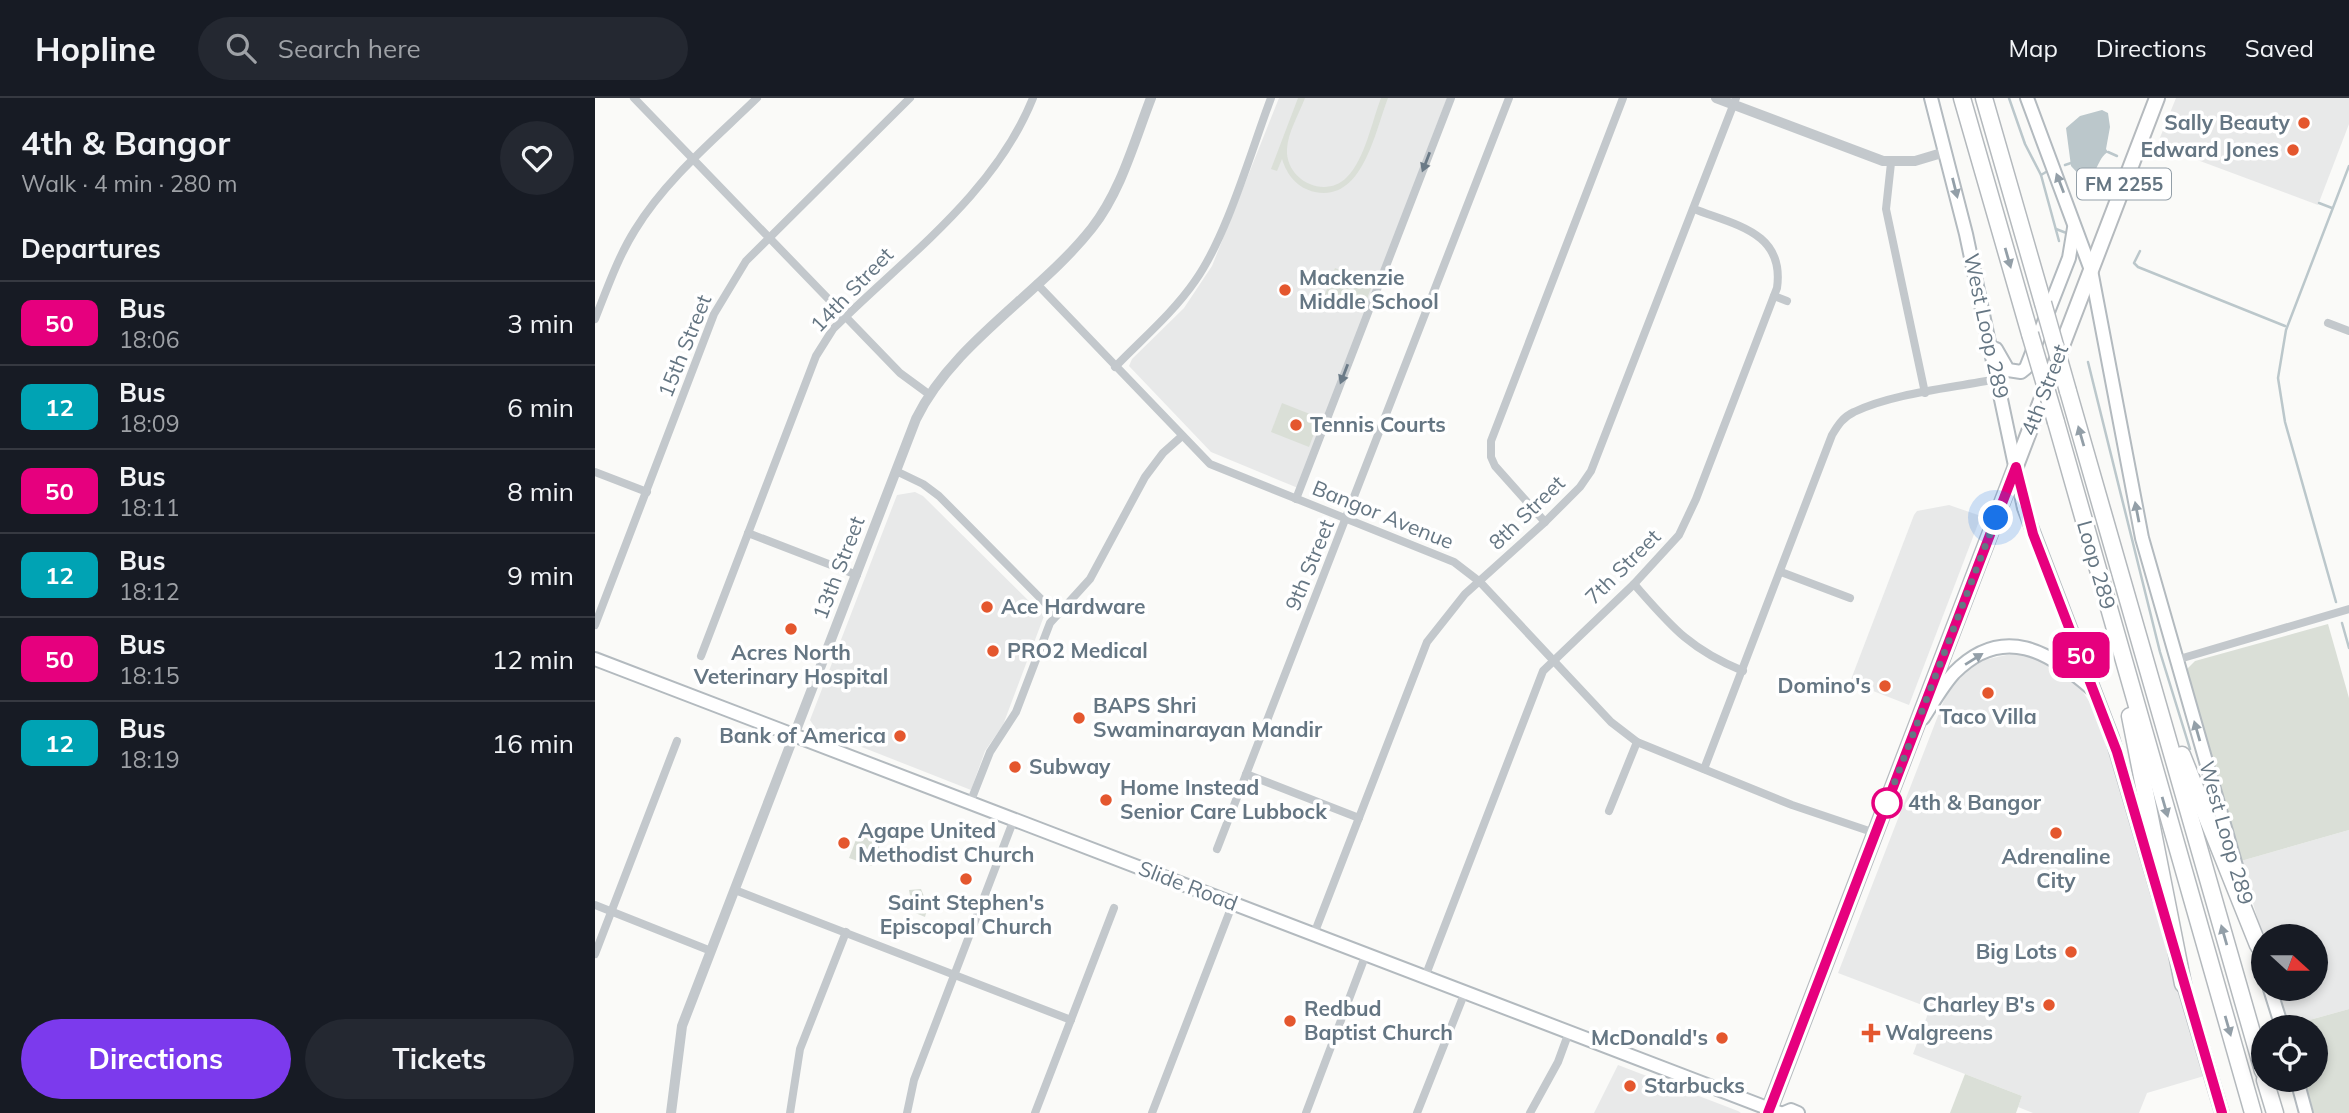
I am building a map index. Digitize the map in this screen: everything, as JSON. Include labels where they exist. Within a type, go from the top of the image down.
[{"type":"highway","name":"Loop 289","points":[[1962,98],[2253,1113]]},
{"type":"highway","name":"Loop 289","points":[[1984,98],[2251,1029]]},
{"type":"highway","points":[[2113,624],[2183,984]]},
{"type":"highway","points":[[2140,643],[2251,927]]},
{"type":"highway","points":[[2269,1092],[2275,1113]]},
{"type":"main road","name":"West Loop 289","points":[[1931,98],[1982,306],[1996,379],[2033,534],[2096,693],[2120,762],[2222,1113]]},
{"type":"main road","name":"West Loop 289","points":[[2027,98],[2075,220],[2091,270],[2142,538],[2252,924]]},
{"type":"main road","name":"4th Street","points":[[1775,1112],[1875,833],[2157,98]]},
{"type":"main road","points":[[1982,306],[2000,360],[2008,370],[2021,372],[2026,368],[2069,258],[2075,220]]},
{"type":"main road","points":[[1915,730],[1954,673],[1968,662],[1996,649],[2024,648],[2051,657],[2096,693]]},
{"type":"main road","name":"Slide Road","points":[[595,659],[1775,1112],[1791,1110],[1798,1113]]},
{"type":"main road","points":[[2300,1092],[2306,1113]]},
{"type":"street","points":[[634,98],[900,373],[930,395]]},
{"type":"street","points":[[595,319],[633,231],[664,189],[757,98]]},
{"type":"street","name":"15th Street","points":[[595,625],[714,314],[746,261],[910,98]]},
{"type":"street","name":"14th Street","points":[[701,656],[816,356],[846,316],[978,190],[1007,150],[1033,98]]},
{"type":"street","name":"13th Street","points":[[671,1113],[682,1026],[916,419],[930,395],[950,370],[1076,247],[1105,209],[1151,98]]},
{"type":"street","points":[[1115,367],[1167,315],[1196,280],[1219,234],[1271,98]]},
{"type":"street","points":[[1296,499],[1451,98]]},
{"type":"street","name":"9th Street","points":[[1217,849],[1348,519],[1509,98]]},
{"type":"street","points":[[1545,522],[1495,466],[1491,457],[1491,441],[1623,98]]},
{"type":"street","points":[[1716,98],[1735,101],[1891,163],[1915,161],[1945,152]]},
{"type":"street","name":"8th Street","points":[[1314,934],[1427,642],[1451,609],[1580,487],[1602,449],[1735,101]]},
{"type":"street","points":[[1891,163],[1887,209],[1925,393]]},
{"type":"street","name":"7th Street","points":[[1425,977],[1543,671],[1668,550],[1688,521],[1775,296],[1778,266],[1764,240],[1754,232],[1694,209]]},
{"type":"street","points":[[1901,280],[1912,278]]},
{"type":"street","name":"Bangor Avenue","points":[[1037,284],[1210,464],[1454,562],[1480,582],[1611,722],[1637,742],[1875,833]]},
{"type":"street","points":[[1775,296],[1787,301]]},
{"type":"street","points":[[2329,323],[2349,331]]},
{"type":"street","points":[[1704,769],[1832,435],[1841,420],[1865,408],[1996,379]]},
{"type":"street","points":[[970,803],[990,752],[1016,712],[1044,635],[1056,614],[1090,579],[1146,477],[1163,453],[1182,436]]},
{"type":"street","points":[[896,471],[923,484],[939,496],[1056,614]]},
{"type":"street","points":[[595,472],[647,492]]},
{"type":"street","points":[[748,533],[857,575]]},
{"type":"street","points":[[1780,572],[1850,598]]},
{"type":"street","points":[[1634,584],[1691,645],[1713,659],[1743,671]]},
{"type":"street","points":[[2176,660],[2349,609]]},
{"type":"street","points":[[595,954],[677,741]]},
{"type":"street","points":[[1609,811],[1637,742]]},
{"type":"street","points":[[1246,774],[1359,818]]},
{"type":"street","points":[[907,1113],[914,1080],[1014,819]]},
{"type":"street","points":[[735,890],[1071,1020]]},
{"type":"street","points":[[1152,1113],[1233,903]]},
{"type":"street","points":[[595,905],[711,951]]},
{"type":"street","points":[[1035,1113],[1114,908]]},
{"type":"street","points":[[790,1113],[800,1049],[846,932]]},
{"type":"street","points":[[1306,1113],[1366,954]]},
{"type":"street","points":[[1417,1113],[1465,992]]},
{"type":"street","points":[[1530,1113],[1558,1062],[1569,1032]]},
{"type":"shaded area","name":"Mackenzie Middle School","points":[[1279,98],[1447,98],[1298,488],[1211,452],[1129,366],[1132,359],[1184,308],[1212,266]]},
{"type":"shaded area","points":[[1298,98],[1305,98],[1289,136],[1288,160],[1299,178],[1308,183],[1328,187],[1338,184],[1353,169],[1363,150],[1381,98],[1388,98],[1365,161],[1345,186],[1331,192],[1315,192],[1298,184],[1282,159],[1277,171],[1271,169]]},
{"type":"shaded area","points":[[2176,98],[2349,98],[2349,124],[2318,205],[2157,145]]},
{"type":"shaded area","points":[[2102,110],[2108,113],[2110,127],[2106,149],[2108,152],[2092,175],[2084,180],[2071,166],[2066,128],[2080,116]]},
{"type":"shaded area","points":[[1335,268],[1373,283],[1362,312],[1324,297]]},
{"type":"shaded area","name":"Tennis Courts","points":[[1282,403],[1320,418],[1309,447],[1271,432]]},
{"type":"shaded area","points":[[915,492],[923,496],[1044,616],[1003,725],[985,751],[971,790],[816,729],[810,720],[897,495]]},
{"type":"shaded area","points":[[1949,505],[1981,516],[1909,705],[1850,682],[1914,515],[1917,511]]},
{"type":"shaded area","points":[[2328,624],[2349,698],[2349,830],[2241,861],[2187,669],[2195,661]]},
{"type":"shaded area","points":[[2011,654],[2037,657],[2076,682],[2091,704],[2116,766],[2204,1076],[2147,1093],[2139,1113],[2033,1113],[2018,1107],[2022,1096],[1913,1054],[1930,1008],[1838,973],[1948,690],[1971,667],[1984,660]]},
{"type":"shaded area","points":[[860,829],[883,837],[872,866],[849,858]]},
{"type":"shaded area","points":[[2349,830],[2349,1009],[2327,1015],[2285,1015],[2281,1001],[2328,1001],[2328,924],[2259,924],[2241,861]]},
{"type":"shaded area","points":[[921,889],[928,906],[925,917],[913,912],[909,890]]},
{"type":"shaded area","points":[[2349,1009],[2349,1113],[2314,1113],[2308,1092],[2328,1092],[2327,1015]]},
{"type":"shaded area","points":[[1618,1065],[1738,1111],[1741,1113],[1594,1113]]},
{"type":"shaded area","points":[[1965,1074],[2022,1096],[2016,1113],[1950,1113]]},
{"type":"waterway","points":[[2009,98],[2025,144],[2041,175],[2046,172]]},
{"type":"waterway","points":[[2108,152],[2117,156]]},
{"type":"waterway","points":[[2065,165],[2071,163]]},
{"type":"waterway","points":[[2336,602],[2285,422],[2278,378],[2286,330],[2349,166]]},
{"type":"waterway","points":[[2041,175],[2059,241]]},
{"type":"waterway","points":[[2319,203],[2332,208]]},
{"type":"waterway","points":[[2056,229],[2069,234]]},
{"type":"waterway","points":[[2140,251],[2134,263],[2138,267],[2285,326]]},
{"type":"waterway","points":[[2088,362],[2160,652],[2190,749]]},
{"type":"waterway","points":[[2342,623],[2349,648]]},
{"type":"bus line","name":"50","points":[[1768,1113],[2016,467],[2024,508],[2033,534],[2117,752],[2222,1113]]},
{"type":"place","name":"Sally Beauty","points":[[2304,123]]},
{"type":"place","name":"Edward Jones","points":[[2293,150]]},
{"type":"place","name":"Mackenzie Middle School","points":[[1285,290]]},
{"type":"place","name":"Tennis Courts","points":[[1296,425]]},
{"type":"place","name":"Ace Hardware","points":[[987,607]]},
{"type":"place","name":"Acres North Veterinary Hospital","points":[[791,629]]},
{"type":"place","name":"PRO2 Medical","points":[[993,651]]},
{"type":"place","name":"Domino's","points":[[1885,686]]},
{"type":"place","name":"Taco Villa","points":[[1988,693]]},
{"type":"place","name":"BAPS Shri Swaminarayan Mandir","points":[[1079,718]]},
{"type":"place","name":"Bank of America","points":[[900,736]]},
{"type":"place","name":"Subway","points":[[1015,767]]},
{"type":"place","name":"Home Instead Senior Care Lubbock","points":[[1106,800]]},
{"type":"place","name":"4th & Bangor","points":[[1887,803]]},
{"type":"place","name":"Adrenaline City","points":[[2056,833]]},
{"type":"place","name":"Agape United Methodist Church","points":[[844,843]]},
{"type":"place","name":"Saint Stephen's Episcopal Church","points":[[966,879]]},
{"type":"place","name":"Big Lots","points":[[2071,952]]},
{"type":"place","name":"Charley B's","points":[[2049,1005]]},
{"type":"place","name":"Redbud Baptist Church","points":[[1290,1021]]},
{"type":"place","name":"Walgreens","points":[[1871,1033]]},
{"type":"place","name":"McDonald's","points":[[1722,1038]]},
{"type":"place","name":"Starbucks","points":[[1630,1086]]},
{"type":"route","points":[[1887,803],[1884,810],[1996,518]]}]
